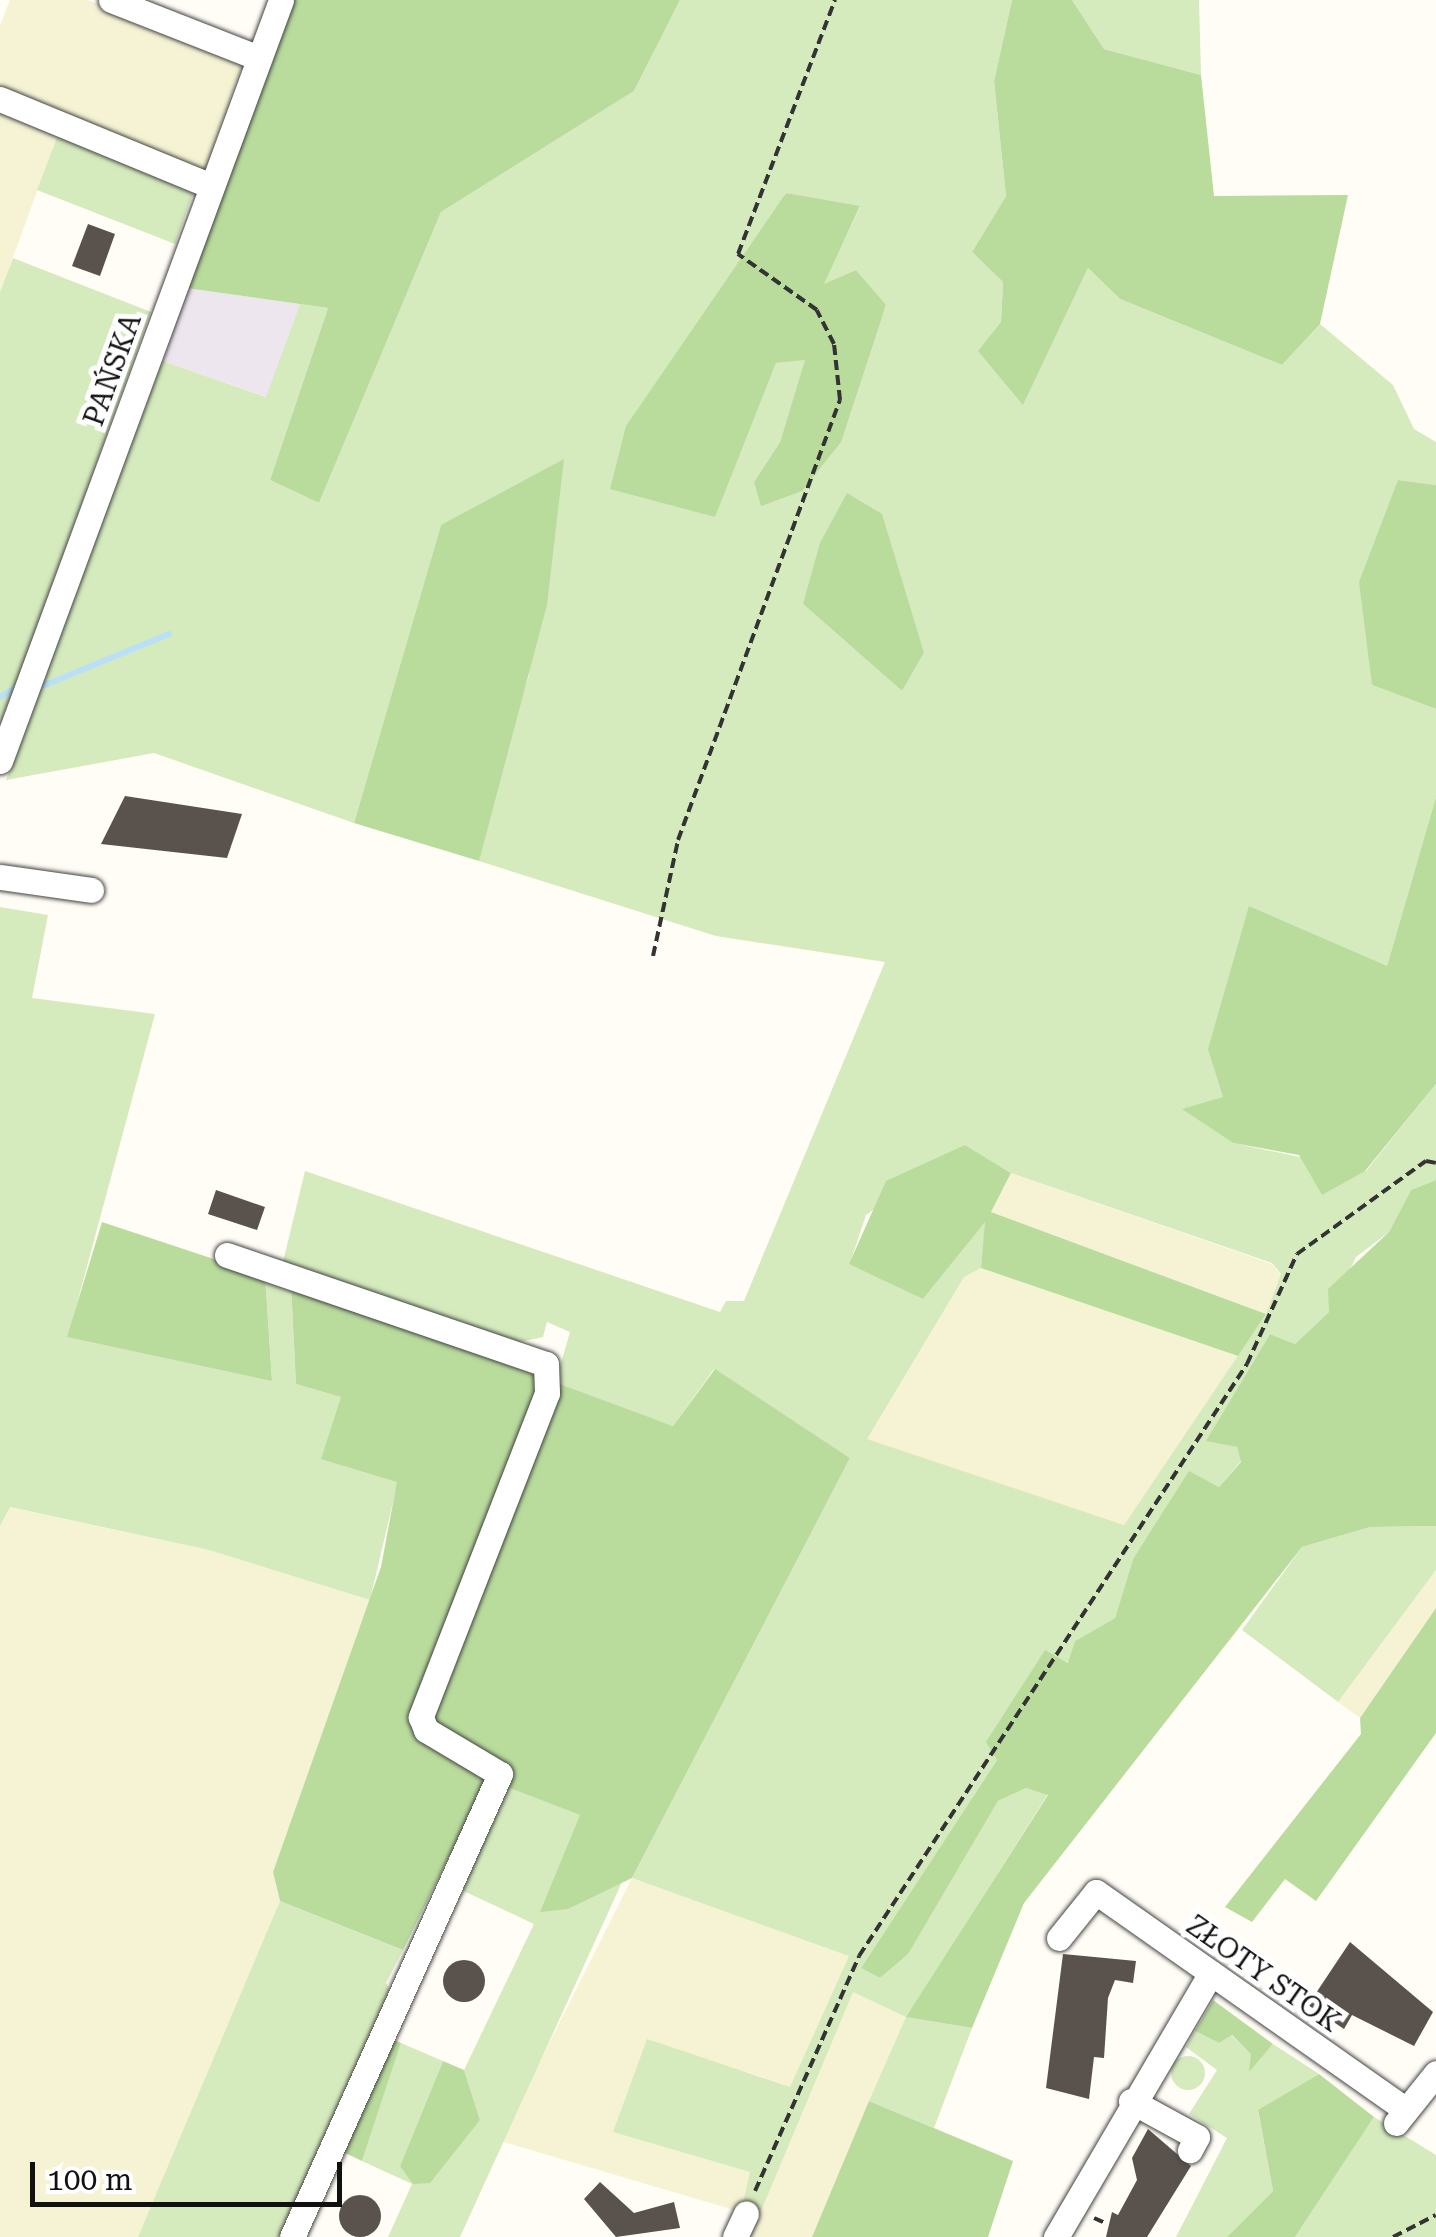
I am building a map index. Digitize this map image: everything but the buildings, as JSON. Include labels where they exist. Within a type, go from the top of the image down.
[{"type":"street","points":[[111,0],[140,6],[258,58]]},
{"type":"street","name":"PAŃSKA","points":[[0,760],[281,0]]},
{"type":"street","points":[[0,99],[211,186]]},
{"type":"street","points":[[0,878],[91,890]]},
{"type":"street","points":[[227,1255],[546,1364],[547,1393],[421,1716],[426,1730],[500,1774],[292,2237]]},
{"type":"street","name":"ZŁOTY STOK","points":[[1059,1938],[1096,1892],[1401,2116],[1436,2073]]},
{"type":"street","points":[[1056,2237],[1131,2102],[1211,1973]]},
{"type":"street","points":[[1131,2102],[1197,2137],[1190,2150]]},
{"type":"path","points":[[654,956],[678,840],[840,400],[834,344],[817,310],[738,254],[836,0]]},
{"type":"path","points":[[741,2225],[859,1956],[1247,1364],[1298,1254],[1426,1161],[1436,1164]]},
{"type":"path","points":[[1393,2237],[1436,2215]]},
{"type":"path","points":[[1094,2218],[1106,2223]]},
{"type":"shaded area","points":[[10,0],[88,0],[243,61],[205,171],[0,90],[0,26]]},
{"type":"shaded area","points":[[0,113],[58,135],[0,292]]},
{"type":"shaded area","points":[[186,288],[300,304],[267,397],[160,360]]},
{"type":"shaded area","points":[[1011,1173],[1272,1264],[1281,1275],[1266,1314],[991,1212]]},
{"type":"shaded area","points":[[981,1268],[1238,1356],[1124,1525],[866,1439],[964,1276]]},
{"type":"shaded area","points":[[9,1507],[209,1550],[370,1600],[273,1872],[280,1901],[248,1990],[138,2237],[0,2237],[0,1526]]},
{"type":"shaded area","points":[[1436,1570],[1436,1608],[1360,1718],[1338,1702]]},
{"type":"shaded area","points":[[632,1878],[850,1955],[790,2087],[744,2071],[614,2132],[751,2172],[741,2212],[500,2141]]},
{"type":"shaded area","points":[[853,1991],[906,2017],[812,2237],[744,2237]]},
{"type":"green space","points":[[287,0],[680,0],[634,91],[441,212],[319,503],[270,480],[328,308],[186,288]]},
{"type":"green space","points":[[680,0],[1012,0],[994,81],[1006,196],[972,252],[1003,282],[1001,322],[1023,404],[1088,268],[1120,299],[1282,365],[1320,324],[1393,385],[1414,429],[1436,442],[1436,485],[1398,480],[1372,685],[1436,709],[1436,797],[1387,966],[1223,1098],[1183,1109],[1233,1143],[1366,1171],[1436,1084],[1436,1180],[1411,1190],[1389,1232],[1356,1257],[1329,1312],[1295,1344],[1270,1334],[1207,1440],[1237,1447],[1241,1461],[1219,1487],[1190,1472],[1133,1559],[1115,1618],[1075,1641],[1069,1663],[1044,1651],[997,1760],[861,1968],[880,1978],[908,1953],[998,1801],[1026,1788],[1048,1794],[907,2017],[972,2028],[934,2128],[869,2101],[906,2017],[853,1992],[759,2216],[741,2212],[750,2172],[613,2132],[647,2039],[790,2087],[849,1956],[632,1878],[850,1458],[714,1369],[673,1426],[555,1384],[570,1332],[547,1322],[543,1337],[515,1343],[282,1266],[305,1171],[720,1312],[726,1301],[744,1301],[885,962],[716,936],[479,861],[486,808],[529,675],[441,525],[354,823],[154,753],[6,780],[160,360],[266,397],[300,304],[328,308],[270,480],[319,503],[441,212],[634,91]],"holes":[[[785,193],[860,207],[823,285],[856,270],[886,306],[866,358],[754,482],[780,442],[806,359],[776,363],[714,516]],[[889,552],[924,653],[902,691],[803,604]],[[965,1145],[1011,1173],[1272,1263],[1281,1274],[1266,1314],[1124,1525],[867,1439],[964,1277],[981,1268],[986,1220],[923,1299],[850,1263],[866,1215]]]},
{"type":"green space","points":[[1012,0],[1072,0],[1104,49],[1201,75],[1214,196],[1348,195],[1320,324],[1282,365],[1120,299],[1088,268],[1023,405],[978,351],[1001,322],[1003,282],[972,252],[1006,196],[994,81]]},
{"type":"green space","points":[[1072,0],[1199,0],[1201,75],[1104,49]]},
{"type":"green space","points":[[58,135],[193,193],[175,244],[37,190]]},
{"type":"green space","points":[[786,193],[860,206],[824,284],[856,270],[886,305],[841,442],[802,491],[761,506],[754,482],[780,442],[805,360],[776,363],[715,517],[610,489],[626,426]]},
{"type":"green space","points":[[13,258],[151,312],[0,730],[0,292]]},
{"type":"green space","points":[[564,459],[547,605],[479,861],[354,823],[441,525]]},
{"type":"green space","points":[[1398,480],[1436,485],[1436,709],[1372,685],[1359,582]]},
{"type":"green space","points":[[847,493],[882,514],[924,653],[902,691],[803,604],[820,543]]},
{"type":"green space","points":[[1436,797],[1436,1084],[1365,1171],[1322,1195],[1299,1155],[1233,1143],[1182,1109],[1223,1097],[1208,1049],[1249,906],[1387,966]]},
{"type":"green space","points":[[0,907],[48,915],[32,998],[155,1014],[68,1337],[272,1380],[265,1276],[291,1285],[296,1384],[342,1397],[398,1481],[370,1600],[209,1550],[10,1507],[0,1526]]},
{"type":"green space","points":[[965,1145],[1011,1173],[991,1212],[1266,1314],[1238,1356],[981,1268],[985,1222],[923,1299],[849,1264],[886,1181]]},
{"type":"green space","points":[[1436,1180],[1436,1526],[1370,1527],[1302,1547],[1024,1903],[972,2028],[906,2017],[1048,1795],[1026,1788],[998,1801],[908,1954],[880,1978],[861,1968],[997,1760],[986,1742],[1045,1650],[1068,1663],[1075,1641],[1115,1618],[1133,1559],[1189,1471],[1219,1487],[1241,1462],[1237,1447],[1206,1441],[1270,1334],[1295,1344],[1329,1312],[1328,1289],[1389,1232],[1411,1190]]},
{"type":"green space","points":[[102,1222],[265,1276],[272,1381],[67,1337]]},
{"type":"green space","points":[[291,1285],[673,1426],[715,1369],[850,1458],[632,1878],[568,1909],[540,1912],[580,1815],[487,1779],[403,1950],[280,1901],[273,1872],[381,1567],[397,1482],[321,1459],[341,1397],[296,1384]]},
{"type":"green space","points":[[1436,1526],[1436,1570],[1338,1702],[1242,1630],[1302,1547],[1370,1527]]},
{"type":"green space","points":[[1436,1608],[1436,1733],[1316,1901],[1285,1879],[1252,1922],[1225,1907],[1361,1734],[1360,1718]]},
{"type":"green space","points":[[501,1784],[580,1815],[568,1909],[623,1880],[460,2237],[388,2237],[412,2184],[362,2161],[401,2043],[443,2061],[400,2166],[480,2120],[464,2070],[534,1924],[455,1887]]},
{"type":"green space","points":[[280,1901],[403,1950],[386,1983],[392,1994],[281,2237],[138,2237]]},
{"type":"green space","points":[[1213,2000],[1273,2044],[1249,2072],[1251,2054],[1232,2035],[1219,2043],[1195,2031]]},
{"type":"green space","points":[[1195,2031],[1219,2043],[1231,2035],[1252,2054],[1250,2070],[1273,2044],[1319,2074],[1258,2111],[1273,2191],[1227,2237],[1176,2237],[1227,2138],[1189,2114],[1217,2070],[1186,2047]]},
{"type":"green space","points":[[384,2036],[401,2043],[362,2161],[343,2152]]},
{"type":"green space","points":[[1188,2056],[1200,2061],[1205,2073],[1200,2085],[1188,2090],[1176,2085],[1171,2073],[1176,2061]]},
{"type":"green space","points":[[443,2061],[464,2070],[480,2120],[430,2183],[413,2184],[400,2166]]},
{"type":"green space","points":[[1319,2074],[1374,2117],[1295,2237],[1227,2237],[1273,2191],[1258,2110]]},
{"type":"green space","points":[[869,2101],[1013,2161],[988,2237],[812,2237]]},
{"type":"green space","points":[[1374,2117],[1436,2155],[1436,2237],[1295,2237]]},
{"type":"waterway","points":[[45,685],[169,634]]},
{"type":"waterway","points":[[0,697],[17,687]]}]
